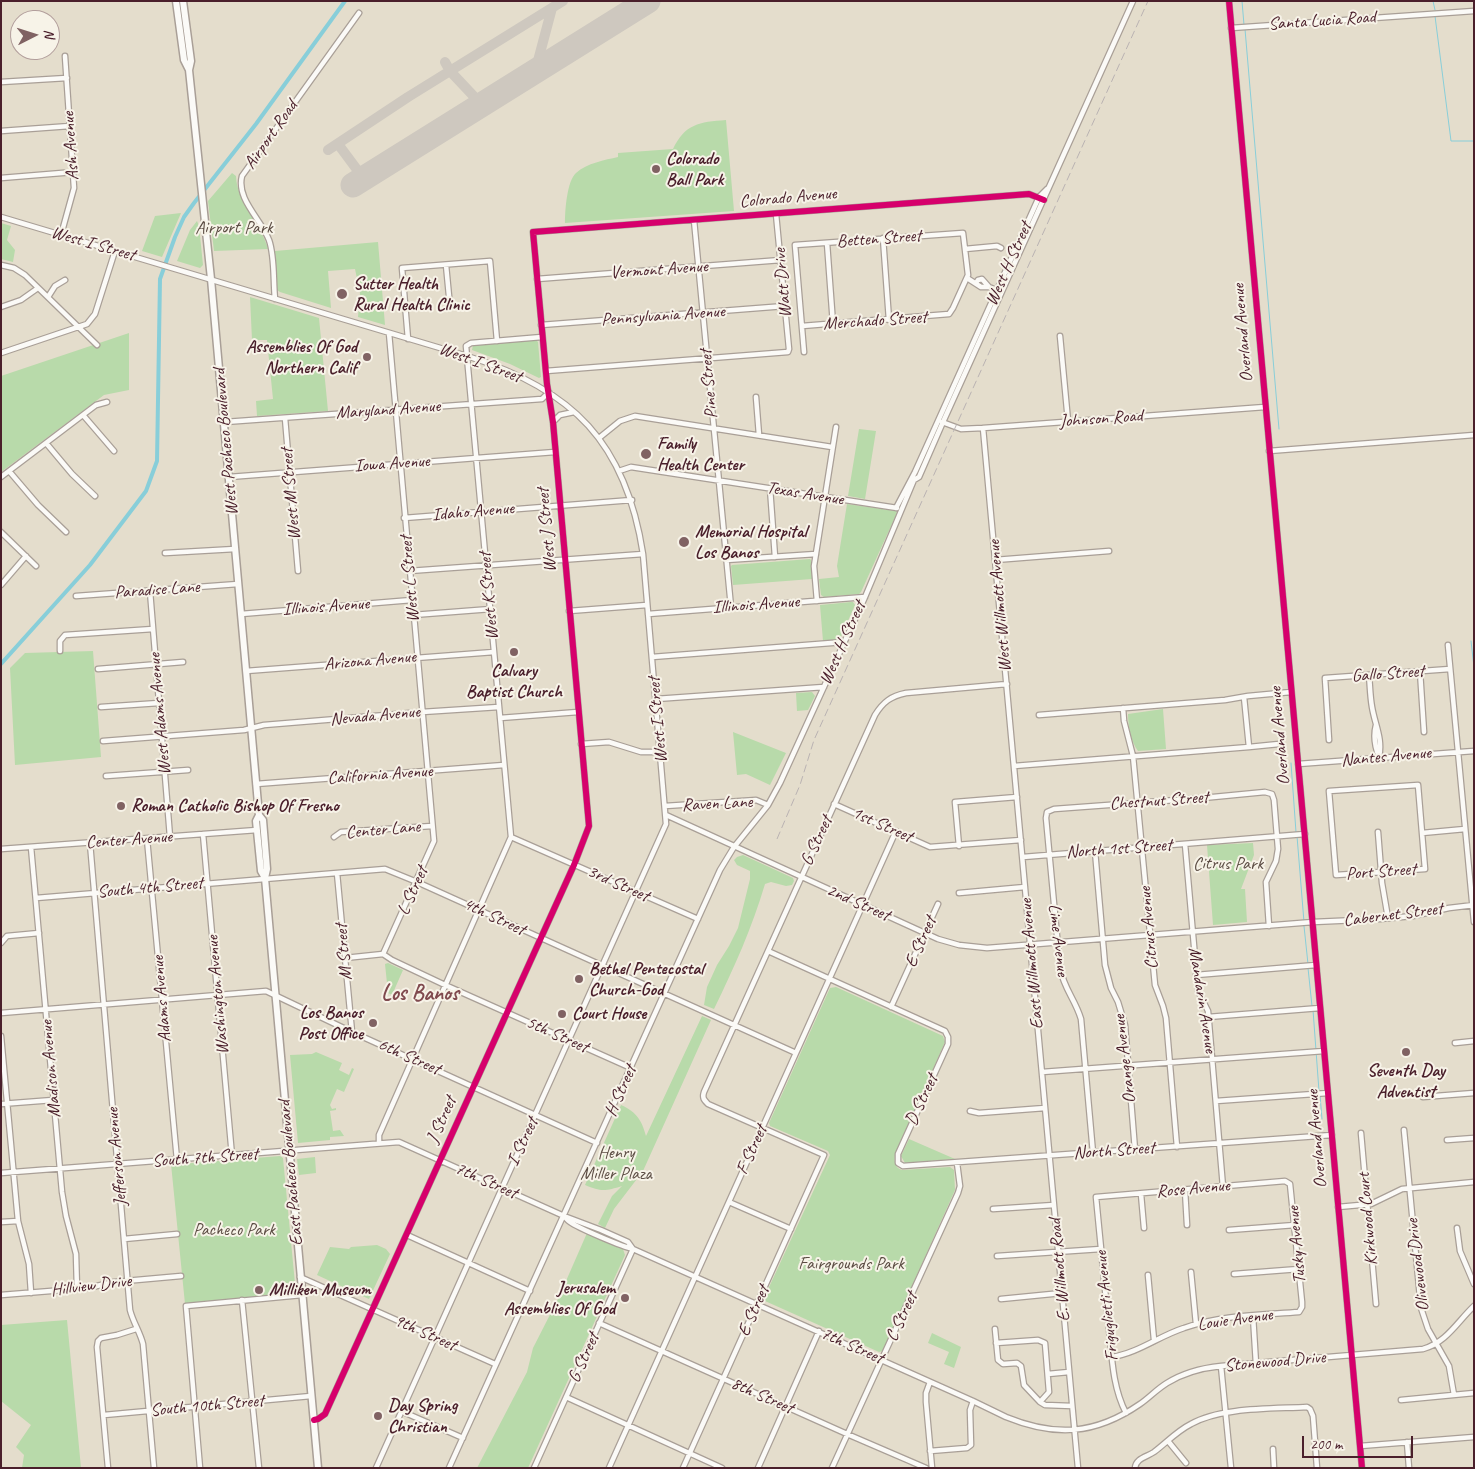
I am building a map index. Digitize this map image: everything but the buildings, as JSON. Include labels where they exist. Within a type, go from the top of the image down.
[{"type":"highway","name":"West Pacheco Boulevard","points":[[176,1],[184,60],[189,70]]},
{"type":"highway","name":"West Pacheco Boulevard","points":[[183,1],[191,61],[189,70],[229,477],[259,815],[256,821],[260,830]]},
{"type":"highway","name":"East Pacheco Boulevard","points":[[260,830],[262,850],[265,853],[267,869],[264,878]]},
{"type":"highway","name":"East Pacheco Boulevard","points":[[260,830],[261,871],[264,878],[318,1468]]},
{"type":"street","name":"West H Street","points":[[768,805],[824,687],[903,509],[938,420],[967,355],[1041,198],[1048,187],[1133,1]]},
{"type":"street","name":"Overland Avenue","points":[[1229,1],[1362,1468]]},
{"type":"street","name":"Santa Lucia Road","points":[[1231,28],[1474,11]]},
{"type":"street","name":"Airport Road","points":[[275,298],[270,245],[266,234],[242,191],[240,182],[242,176],[359,13]]},
{"type":"street","name":"Ash Avenue","points":[[60,235],[74,188],[65,56]]},
{"type":"street","points":[[1,82],[67,78]]},
{"type":"street","points":[[1,131],[70,126]]},
{"type":"street","points":[[1,178],[74,172]]},
{"type":"street","name":"Colorado Avenue","points":[[533,232],[1029,194],[1041,198]]},
{"type":"street","name":"West H Street","points":[[914,478],[919,477],[944,422],[1002,293],[1041,198]]},
{"type":"street","name":"Watt Drive","points":[[706,359],[788,352],[776,214]]},
{"type":"street","name":"West I Street","points":[[1,217],[467,356],[513,373],[549,392],[574,412],[599,438],[619,471],[632,500],[643,554],[666,815]]},
{"type":"street","name":"Pine Street","points":[[694,220],[731,607]]},
{"type":"street","name":"West J Street","points":[[533,232],[589,826]]},
{"type":"street","name":"Betten Street","points":[[802,326],[794,245],[963,233],[965,249]]},
{"type":"street","points":[[883,238],[888,320]]},
{"type":"street","points":[[827,243],[833,324]]},
{"type":"street","points":[[1001,248],[997,246],[965,249],[969,278],[977,282],[981,288],[989,287],[1002,293]]},
{"type":"street","points":[[1,353],[87,324],[95,314],[115,251]]},
{"type":"street","name":"Vermont Avenue","points":[[537,279],[781,260]]},
{"type":"street","points":[[408,339],[402,268],[490,262],[497,341]]},
{"type":"street","points":[[1,265],[14,268],[25,275],[97,345]]},
{"type":"street","points":[[446,265],[449,296]]},
{"type":"street","name":"Merchado Street","points":[[802,326],[949,314],[969,278]]},
{"type":"street","points":[[48,297],[55,286],[65,280]]},
{"type":"street","points":[[1,307],[21,300],[38,288]]},
{"type":"street","name":"Pennsylvania Avenue","points":[[541,325],[785,306]]},
{"type":"street","points":[[802,326],[804,352]]},
{"type":"street","name":"West L Street","points":[[388,333],[432,826]]},
{"type":"street","points":[[1060,336],[1068,421]]},
{"type":"street","points":[[467,356],[466,346],[471,343],[542,337]]},
{"type":"street","points":[[967,355],[972,358]]},
{"type":"street","name":"West K Street","points":[[467,356],[511,837]]},
{"type":"street","points":[[546,371],[706,359]]},
{"type":"street","name":"Maryland Avenue","points":[[224,422],[542,399],[549,392]]},
{"type":"street","points":[[756,397],[759,435]]},
{"type":"street","points":[[1,477],[83,414],[96,405],[107,402]]},
{"type":"street","name":"Johnson Road","points":[[938,420],[961,429],[1265,407]]},
{"type":"street","points":[[552,422],[560,415],[574,412]]},
{"type":"street","points":[[83,414],[114,452]]},
{"type":"street","points":[[599,438],[620,421],[635,416],[832,447]]},
{"type":"street","name":"West M Street","points":[[285,418],[298,571]]},
{"type":"street","points":[[817,601],[814,570],[836,426]]},
{"type":"street","name":"West Willmott Avenue","points":[[983,428],[1021,840]]},
{"type":"street","points":[[1269,451],[1474,435]]},
{"type":"street","points":[[46,443],[72,474],[95,496]]},
{"type":"street","name":"Iowa Avenue","points":[[229,477],[555,452]]},
{"type":"street","name":"Texas Avenue","points":[[619,471],[630,467],[903,509]]},
{"type":"street","points":[[9,471],[38,505],[66,532]]},
{"type":"street","points":[[896,508],[914,478]]},
{"type":"street","points":[[770,488],[775,557]]},
{"type":"street","name":"Idaho Avenue","points":[[404,518],[632,500]]},
{"type":"street","points":[[1,532],[36,566]]},
{"type":"street","points":[[165,553],[235,549]]},
{"type":"street","points":[[995,560],[1109,551]]},
{"type":"street","points":[[409,571],[643,554]]},
{"type":"street","points":[[726,560],[816,554]]},
{"type":"street","points":[[1,585],[26,556]]},
{"type":"street","name":"Paradise Lane","points":[[76,596],[238,584]]},
{"type":"street","name":"West Adams Avenue","points":[[150,591],[170,837]]},
{"type":"street","name":"Illinois Avenue","points":[[648,614],[864,597]]},
{"type":"street","name":"Illinois Avenue","points":[[241,614],[412,600]]},
{"type":"street","points":[[569,611],[647,605]]},
{"type":"street","points":[[413,615],[491,609]]},
{"type":"street","points":[[60,651],[60,641],[65,635],[153,629]]},
{"type":"street","points":[[652,657],[844,642]]},
{"type":"street","points":[[1448,645],[1474,922]]},
{"type":"street","name":"Arizona Avenue","points":[[246,671],[494,652]]},
{"type":"street","points":[[98,669],[183,662]]},
{"type":"street","name":"Gallo Street","points":[[1329,740],[1325,678],[1450,669]]},
{"type":"street","points":[[1420,671],[1424,732]]},
{"type":"street","points":[[1369,675],[1376,725],[1374,732],[1376,749],[1379,757]]},
{"type":"street","name":"G Street","points":[[762,1128],[708,1104],[704,1101],[703,1096],[875,714],[888,699],[906,693],[1007,684]]},
{"type":"street","points":[[656,700],[824,687]]},
{"type":"street","points":[[1039,715],[1225,700],[1291,692]]},
{"type":"street","points":[[1244,697],[1249,747]]},
{"type":"street","points":[[101,707],[159,703]]},
{"type":"street","name":"Nevada Avenue","points":[[103,741],[251,728],[258,725],[499,707]]},
{"type":"street","name":"Citrus Avenue","points":[[1124,708],[1124,721],[1133,756],[1155,985],[1164,1010],[1178,1146]]},
{"type":"street","points":[[500,718],[578,712]]},
{"type":"street","points":[[581,744],[610,742],[641,752],[660,752]]},
{"type":"street","points":[[1014,766],[1249,747],[1279,744],[1281,742]]},
{"type":"street","name":"Nantes Avenue","points":[[1298,764],[1474,751]]},
{"type":"street","name":"California Avenue","points":[[256,784],[504,765]]},
{"type":"street","points":[[106,776],[188,770]]},
{"type":"street","name":"Port Street","points":[[1418,785],[1422,833],[1425,868],[1336,875],[1329,791],[1418,785]]},
{"type":"street","name":"Chestnut Street","points":[[1047,812],[1054,809],[1265,792],[1272,794],[1274,800],[1277,836]]},
{"type":"street","points":[[1017,797],[955,802],[959,846],[1021,840]]},
{"type":"street","name":"Raven Lane","points":[[665,806],[756,800],[768,805]]},
{"type":"street","name":"1st Street","points":[[834,804],[930,847],[959,846]]},
{"type":"street","name":"H Street","points":[[450,1468],[495,1364],[598,1143],[720,870],[734,846],[768,805]]},
{"type":"street","name":"Lime Avenue","points":[[1047,812],[1057,942],[1062,979],[1081,1019],[1093,1153]]},
{"type":"street","name":"2nd Street","points":[[666,815],[925,933],[951,943],[987,948],[1192,932]]},
{"type":"street","name":"I Street","points":[[376,1468],[636,892],[666,824],[666,815]]},
{"type":"street","name":"Center Lane","points":[[334,837],[341,832],[432,826]]},
{"type":"street","name":"L Street","points":[[383,954],[434,845],[432,826]]},
{"type":"street","name":"J Street","points":[[314,1420],[325,1414],[541,939],[589,826]]},
{"type":"street","points":[[1422,833],[1465,829]]},
{"type":"street","name":"Center Avenue","points":[[1,849],[260,830]]},
{"type":"street","name":"F Street","points":[[609,1468],[896,832]]},
{"type":"street","points":[[1378,832],[1388,918]]},
{"type":"street","name":"Washington Avenue","points":[[203,834],[232,1156]]},
{"type":"street","name":"North 1st Street","points":[[1022,857],[1304,834]]},
{"type":"street","points":[[1269,926],[1266,886],[1268,874],[1277,857],[1277,836]]},
{"type":"street","points":[[379,1143],[379,1135],[412,1058],[511,837]]},
{"type":"street","name":"3rd Street","points":[[511,837],[698,919]]},
{"type":"street","name":"Adams Avenue","points":[[147,838],[177,1160]]},
{"type":"street","name":"East Willmott Avenue","points":[[1021,840],[1042,1072]]},
{"type":"street","name":"Jefferson Avenue","points":[[90,843],[130,1310],[143,1344],[154,1468]]},
{"type":"street","name":"Mandarin Avenue","points":[[1185,844],[1198,991],[1205,1003],[1208,1017],[1223,1186]]},
{"type":"street","name":"Madison Avenue","points":[[31,847],[63,1202],[76,1254],[77,1289]]},
{"type":"street","name":"Orange Avenue","points":[[1095,851],[1107,977],[1125,1025],[1135,1150]]},
{"type":"street","name":"4th Street","points":[[264,878],[385,869],[796,1053]]},
{"type":"street","name":"M Street","points":[[337,873],[352,1032]]},
{"type":"street","name":"South 4th Street","points":[[36,898],[264,878]]},
{"type":"street","points":[[959,893],[1025,887]]},
{"type":"street","name":"E Street","points":[[891,1007],[938,904]]},
{"type":"street","name":"Cabernet Street","points":[[1192,932],[1413,916],[1473,905]]},
{"type":"street","points":[[1,943],[7,936],[38,933]]},
{"type":"street","points":[[768,951],[891,1007]]},
{"type":"street","points":[[345,958],[383,954]]},
{"type":"street","name":"5th Street","points":[[383,954],[445,985],[631,1068]]},
{"type":"street","points":[[1196,974],[1316,965]]},
{"type":"street","name":"6th Street","points":[[1,1013],[162,1001],[263,991],[598,1143]]},
{"type":"street","name":"D Street","points":[[891,1007],[945,1031],[948,1037],[948,1044],[898,1154],[898,1163]]},
{"type":"street","points":[[1208,1017],[1320,1008]]},
{"type":"street","points":[[1,1036],[4,1104],[14,1172],[18,1221],[29,1264],[31,1293]]},
{"type":"street","points":[[1455,1043],[1474,1041]]},
{"type":"street","points":[[1042,1072],[1324,1050]]},
{"type":"street","name":"E. Willmott Road","points":[[1042,1072],[1078,1468]]},
{"type":"street","points":[[1423,1096],[1474,1093]]},
{"type":"street","points":[[1216,1101],[1328,1094]]},
{"type":"street","points":[[4,1104],[53,1100]]},
{"type":"street","points":[[970,1111],[979,1113],[1045,1108]]},
{"type":"street","name":"E Street","points":[[684,1468],[824,1155],[762,1128]]},
{"type":"street","name":"Olivewood Drive","points":[[1404,1130],[1421,1308],[1428,1329],[1449,1366],[1454,1395]]},
{"type":"street","name":"Kirkwood Court","points":[[1361,1133],[1376,1304]]},
{"type":"street","name":"North Street","points":[[898,1163],[905,1167],[1332,1135]]},
{"type":"street","points":[[1447,1140],[1474,1138]]},
{"type":"street","name":"7th Street","points":[[289,1152],[399,1142],[564,1216],[628,1242],[633,1248],[882,1359],[1006,1417],[1049,1430],[1075,1430]]},
{"type":"street","name":"South 7th Street","points":[[1,1173],[289,1152]]},
{"type":"street","name":"C Street","points":[[832,1468],[958,1193],[960,1186],[957,1163]]},
{"type":"street","name":"Rose Avenue","points":[[1096,1197],[1284,1181],[1290,1184]]},
{"type":"street","points":[[1338,1207],[1380,1201],[1402,1189],[1474,1182]]},
{"type":"street","name":"Tusky Avenue","points":[[1290,1184],[1302,1306]]},
{"type":"street","points":[[1185,1190],[1188,1225]]},
{"type":"street","points":[[1141,1194],[1144,1228]]},
{"type":"street","name":"Friguglietti Avenue","points":[[1096,1197],[1116,1387],[1126,1413]]},
{"type":"street","points":[[729,1202],[791,1229]]},
{"type":"street","points":[[993,1209],[1054,1205]]},
{"type":"street","points":[[1,1222],[18,1221]]},
{"type":"street","points":[[1229,1230],[1295,1225]]},
{"type":"street","points":[[1457,1228],[1460,1251],[1474,1284]]},
{"type":"street","points":[[124,1239],[177,1234]]},
{"type":"street","points":[[406,1235],[530,1291]]},
{"type":"street","name":"G Street","points":[[534,1468],[633,1248]]},
{"type":"street","points":[[997,1256],[1101,1249]]},
{"type":"street","points":[[1234,1274],[1299,1269]]},
{"type":"street","points":[[1191,1272],[1196,1324]]},
{"type":"street","points":[[1148,1275],[1154,1340]]},
{"type":"street","name":"Hillview Drive","points":[[1,1295],[77,1289],[128,1280],[181,1276]]},
{"type":"street","name":"9th Street","points":[[300,1276],[495,1364]]},
{"type":"street","points":[[1002,1299],[1062,1294]]},
{"type":"street","points":[[200,1468],[186,1306],[302,1295]]},
{"type":"street","points":[[242,1300],[259,1468]]},
{"type":"street","name":"Louie Avenue","points":[[1112,1357],[1133,1352],[1154,1340],[1196,1324],[1229,1318],[1299,1312],[1302,1306]]},
{"type":"street","name":"Stonewood Drive","points":[[1075,1430],[1102,1425],[1126,1413],[1168,1383],[1199,1370],[1221,1366],[1418,1350],[1438,1344],[1448,1336],[1474,1306]]},
{"type":"street","points":[[1253,1316],[1256,1364]]},
{"type":"street","name":"8th Street","points":[[600,1323],[847,1434],[930,1468]]},
{"type":"street","points":[[108,1468],[98,1341],[101,1338],[136,1329]]},
{"type":"street","points":[[995,1329],[1000,1362],[1003,1364],[1017,1363],[1021,1366],[1024,1385],[1040,1402],[1072,1406]]},
{"type":"street","points":[[758,1468],[819,1332]]},
{"type":"street","points":[[996,1343],[1038,1340],[1043,1341],[1046,1345],[1049,1392],[1040,1402]]},
{"type":"street","points":[[1221,1366],[1231,1468]]},
{"type":"street","points":[[1048,1374],[1069,1372]]},
{"type":"street","points":[[930,1382],[926,1393],[930,1468]]},
{"type":"street","points":[[1401,1400],[1474,1393]]},
{"type":"street","name":"South 10th Street","points":[[104,1415],[311,1396]]},
{"type":"street","points":[[566,1397],[722,1468]]},
{"type":"street","points":[[930,1451],[967,1448],[971,1444],[970,1410],[973,1401]]},
{"type":"street","points":[[1135,1466],[1140,1460],[1192,1423],[1203,1418],[1225,1413],[1307,1407],[1313,1416],[1317,1468]]},
{"type":"street","points":[[402,1411],[463,1438]]},
{"type":"street","points":[[1360,1446],[1474,1437]]},
{"type":"street","points":[[1168,1441],[1186,1463]]},
{"type":"street","points":[[1407,1442],[1409,1468]]},
{"type":"street","points":[[1273,1449],[1274,1468]]},
{"type":"green space","name":"Colorado Ball Park","points":[[726,120],[734,211],[565,223],[570,182],[580,170],[596,162],[618,157],[618,153],[673,149],[688,129],[701,123]]},
{"type":"green space","name":"Airport Park","points":[[232,173],[236,176],[240,195],[265,239],[268,249],[214,251],[208,201]]},
{"type":"green space","points":[[181,213],[162,257],[142,251],[155,216]]},
{"type":"green space","points":[[197,221],[203,265],[200,268],[177,261],[190,230]]},
{"type":"green space","points":[[1,223],[11,226],[7,240],[15,250],[13,262],[1,259]]},
{"type":"green space","points":[[378,242],[385,325],[358,317],[360,293],[355,269],[328,271],[331,308],[277,290],[275,251]]},
{"type":"green space","points":[[250,297],[319,318],[328,411],[257,416],[256,401],[273,399],[267,340],[252,340]]},
{"type":"green space","points":[[129,333],[129,390],[104,395],[1,472],[1,376]]},
{"type":"green space","points":[[536,340],[538,342],[541,377],[539,378],[510,364],[472,350],[473,345]]},
{"type":"green space","points":[[859,429],[876,431],[865,499],[848,496]]},
{"type":"green space","points":[[847,504],[896,511],[897,513],[861,592],[859,594],[824,597],[821,595],[819,579],[839,577],[837,566]]},
{"type":"green space","points":[[810,559],[812,579],[733,585],[732,565]]},
{"type":"green space","points":[[853,602],[855,605],[840,639],[823,641],[820,605]]},
{"type":"green space","points":[[93,651],[101,757],[15,765],[10,668],[25,653]]},
{"type":"green space","points":[[812,692],[815,696],[808,710],[797,711],[796,693]]},
{"type":"green space","points":[[1163,709],[1166,749],[1138,751],[1130,734],[1128,714]]},
{"type":"green space","points":[[733,732],[786,753],[770,785],[746,774],[737,775]]},
{"type":"green space","name":"Citrus Park","points":[[1253,843],[1254,855],[1241,889],[1245,889],[1247,922],[1213,925],[1207,845]]},
{"type":"green space","points":[[743,855],[793,878],[794,881],[792,885],[786,886],[771,882],[765,884],[742,948],[714,1009],[704,1005],[707,987],[738,928],[750,879],[750,871],[737,865],[734,860]]},
{"type":"green space","points":[[388,963],[403,970],[392,995],[388,993],[385,964]]},
{"type":"green space","name":"Fairgrounds Park","points":[[836,987],[943,1036],[945,1042],[895,1155],[895,1160],[896,1166],[902,1170],[950,1167],[954,1170],[955,1190],[883,1351],[879,1352],[765,1301],[764,1298],[830,1155],[828,1151],[770,1126],[769,1123],[830,988]]},
{"type":"green space","name":"Henry Miller Plaza","points":[[702,1016],[711,1020],[643,1171],[614,1209],[605,1228],[598,1224],[612,1196],[622,1186],[604,1190],[585,1185],[621,1105],[638,1118],[646,1136]]},
{"type":"green space","points":[[316,1052],[342,1063],[339,1070],[349,1075],[352,1068],[354,1069],[344,1092],[337,1089],[330,1105],[332,1109],[336,1108],[336,1110],[330,1111],[333,1131],[340,1130],[344,1136],[330,1137],[330,1140],[298,1143],[290,1055],[312,1054]]},
{"type":"green space","points":[[909,1139],[955,1159],[905,1163],[901,1156]]},
{"type":"green space","name":"Pacheco Park","points":[[280,1156],[283,1158],[296,1294],[185,1304],[171,1164]]},
{"type":"green space","points":[[315,1157],[316,1173],[299,1175],[297,1159]]},
{"type":"green space","points":[[587,1233],[623,1249],[625,1255],[528,1468],[477,1468],[527,1372],[533,1348],[559,1297]]},
{"type":"green space","points":[[377,1245],[386,1249],[390,1254],[369,1299],[317,1275],[330,1247],[349,1249],[351,1247]]},
{"type":"green space","points":[[67,1320],[81,1468],[22,1468],[24,1455],[16,1447],[31,1425],[1,1401],[1,1325]]},
{"type":"green space","points":[[932,1333],[961,1347],[954,1368],[944,1364],[949,1352],[928,1343]]},
{"type":"waterway","points":[[1,664],[90,565],[146,491],[157,461],[160,279],[175,237],[184,217],[194,203],[256,124],[345,1]]},
{"type":"waterway","points":[[1242,1],[1244,25]]},
{"type":"waterway","points":[[1433,1],[1435,10]]},
{"type":"waterway","points":[[1435,16],[1451,141],[1474,141]]},
{"type":"waterway","points":[[1245,29],[1279,429]]},
{"type":"waterway","points":[[1471,641],[1474,667]]},
{"type":"waterway","points":[[1291,763],[1296,832]]},
{"type":"waterway","points":[[1297,836],[1304,922]]},
{"type":"waterway","points":[[1304,926],[1308,964]]},
{"type":"waterway","points":[[1308,968],[1312,1006]]},
{"type":"waterway","points":[[1313,1010],[1319,1091]]},
{"type":"waterway","points":[[1320,1095],[1322,1119]]},
{"type":"taxiway","points":[[328,150],[408,97],[563,1]]},
{"type":"taxiway","points":[[535,72],[552,8]]},
{"type":"taxiway","points":[[445,62],[450,71],[482,105]]},
{"type":"taxiway","points":[[338,144],[364,179]]},
{"type":"runway","points":[[353,185],[648,1]]},
{"type":"railway","points":[[777,839],[800,785],[814,740],[1148,1]]},
{"type":"cycle path","points":[[1229,1],[1362,1468]]},
{"type":"cycle path","points":[[314,1420],[325,1414],[574,865],[589,826],[553,422],[547,384],[533,232],[1029,194],[1044,200]]},
{"type":"place","name":"Colorado Ball Park","points":[[656,169]]},
{"type":"place","name":"Sutter Health Rural Health Clinic","points":[[342,294]]},
{"type":"place","name":"Assemblies Of God Northern Calif","points":[[367,357]]},
{"type":"place","name":"Family Health Center","points":[[646,454]]},
{"type":"place","name":"Memorial Hospital Los Banos","points":[[684,542]]},
{"type":"place","name":"Calvary Baptist Church","points":[[514,652]]},
{"type":"place","name":"Roman Catholic Bishop Of Fresno","points":[[121,806]]},
{"type":"place","name":"Bethel Pentecostal Church-God","points":[[579,979]]},
{"type":"place","name":"Court House","points":[[562,1014]]},
{"type":"place","name":"Los Banos Post Office","points":[[373,1023]]},
{"type":"place","name":"Seventh Day Adventist","points":[[1406,1052]]},
{"type":"place","name":"Milliken Museum","points":[[259,1290]]},
{"type":"place","name":"Jerusalem Assemblies Of God","points":[[625,1298]]},
{"type":"place","name":"Day Spring Christian","points":[[378,1416]]},
{"type":"district","name":"Los Banos","points":[[420,994]]}]
